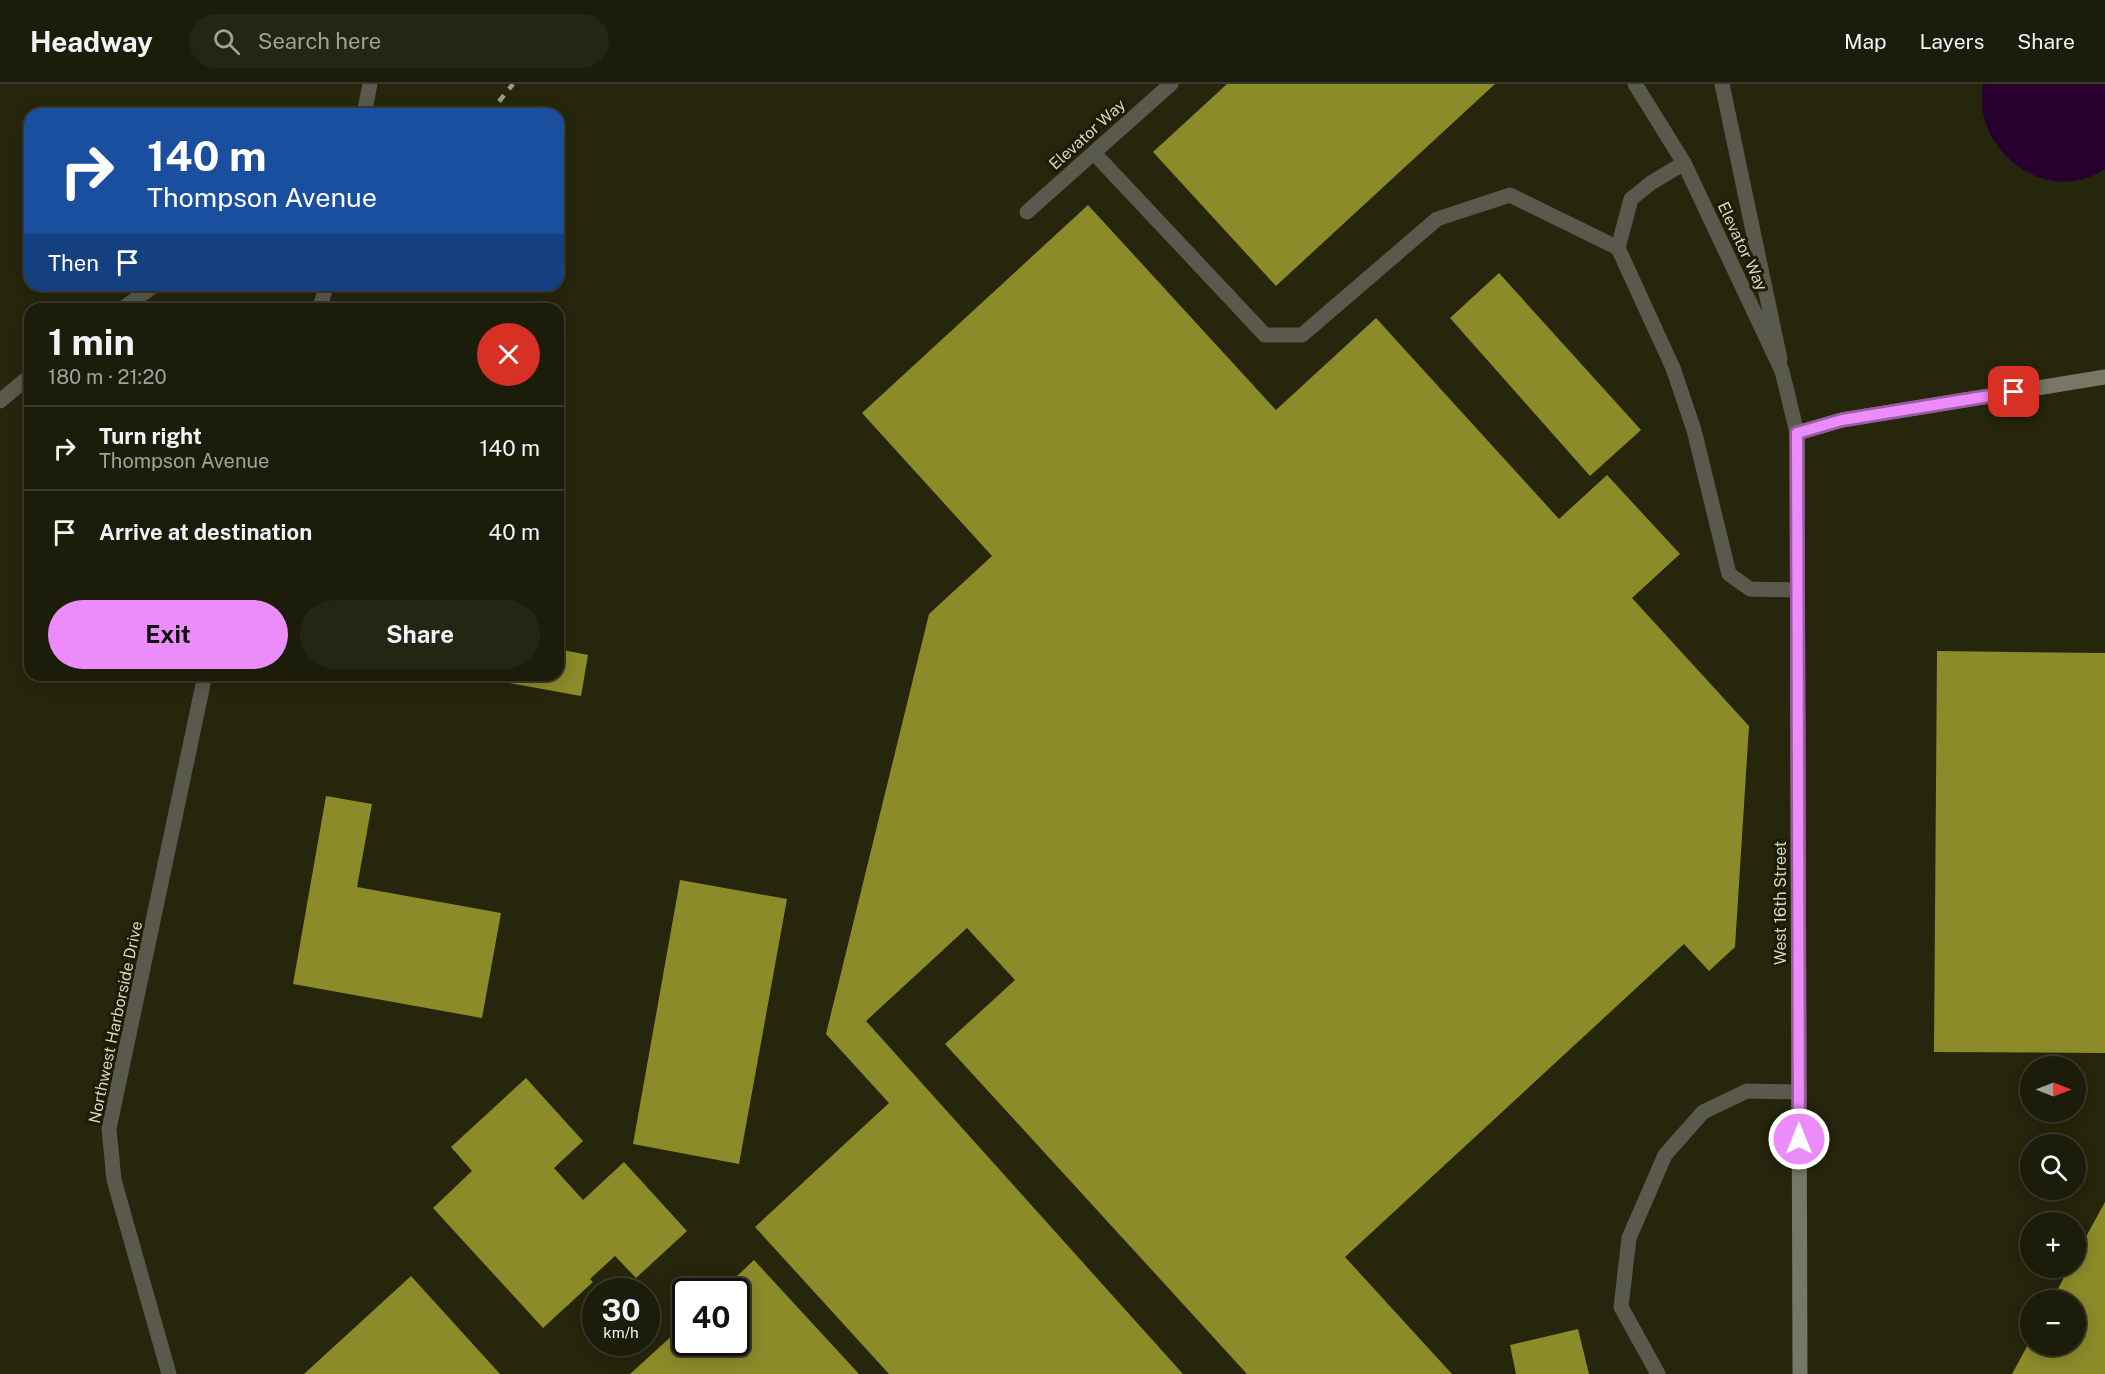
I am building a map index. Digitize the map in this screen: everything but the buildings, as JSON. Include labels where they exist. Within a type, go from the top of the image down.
[{"type":"street","points":[[365,108],[370,84]]},
{"type":"street","name":"Elevator Way","points":[[1027,212],[1171,84]]},
{"type":"street","name":"Elevator Way","points":[[1635,84],[1684,163],[1782,371],[1797,433]]},
{"type":"street","points":[[1722,84],[1782,371]]},
{"type":"street","points":[[1094,153],[1265,335],[1302,335],[1437,219],[1510,195],[1618,248],[1673,368],[1691,419],[1729,574],[1750,589],[1797,590]]},
{"type":"street","points":[[1618,248],[1631,199],[1651,183],[1684,163]]},
{"type":"street","points":[[130,303],[148,291]]},
{"type":"street","points":[[1797,433],[1842,420],[2105,377]]},
{"type":"street","points":[[0,400],[24,381]]},
{"type":"street","name":"West 16th Street","points":[[1797,433],[1800,1374]]},
{"type":"street","name":"Northwest Harborside Drive","points":[[169,1374],[114,1180],[109,1129],[204,681]]},
{"type":"street","points":[[1658,1374],[1621,1307],[1629,1238],[1665,1155],[1703,1112],[1747,1091],[1799,1092]]},
{"type":"shaded area","points":[[1983,84],[2105,84],[2105,169],[2082,179],[2059,181],[2037,177],[2017,166],[2001,150],[1989,131],[1982,108]]},
{"type":"railway","points":[[494,108],[513,84]]},
{"type":"route","points":[[1799,1139],[1797,433],[1842,420],[1854,420],[2014,392]]}]
